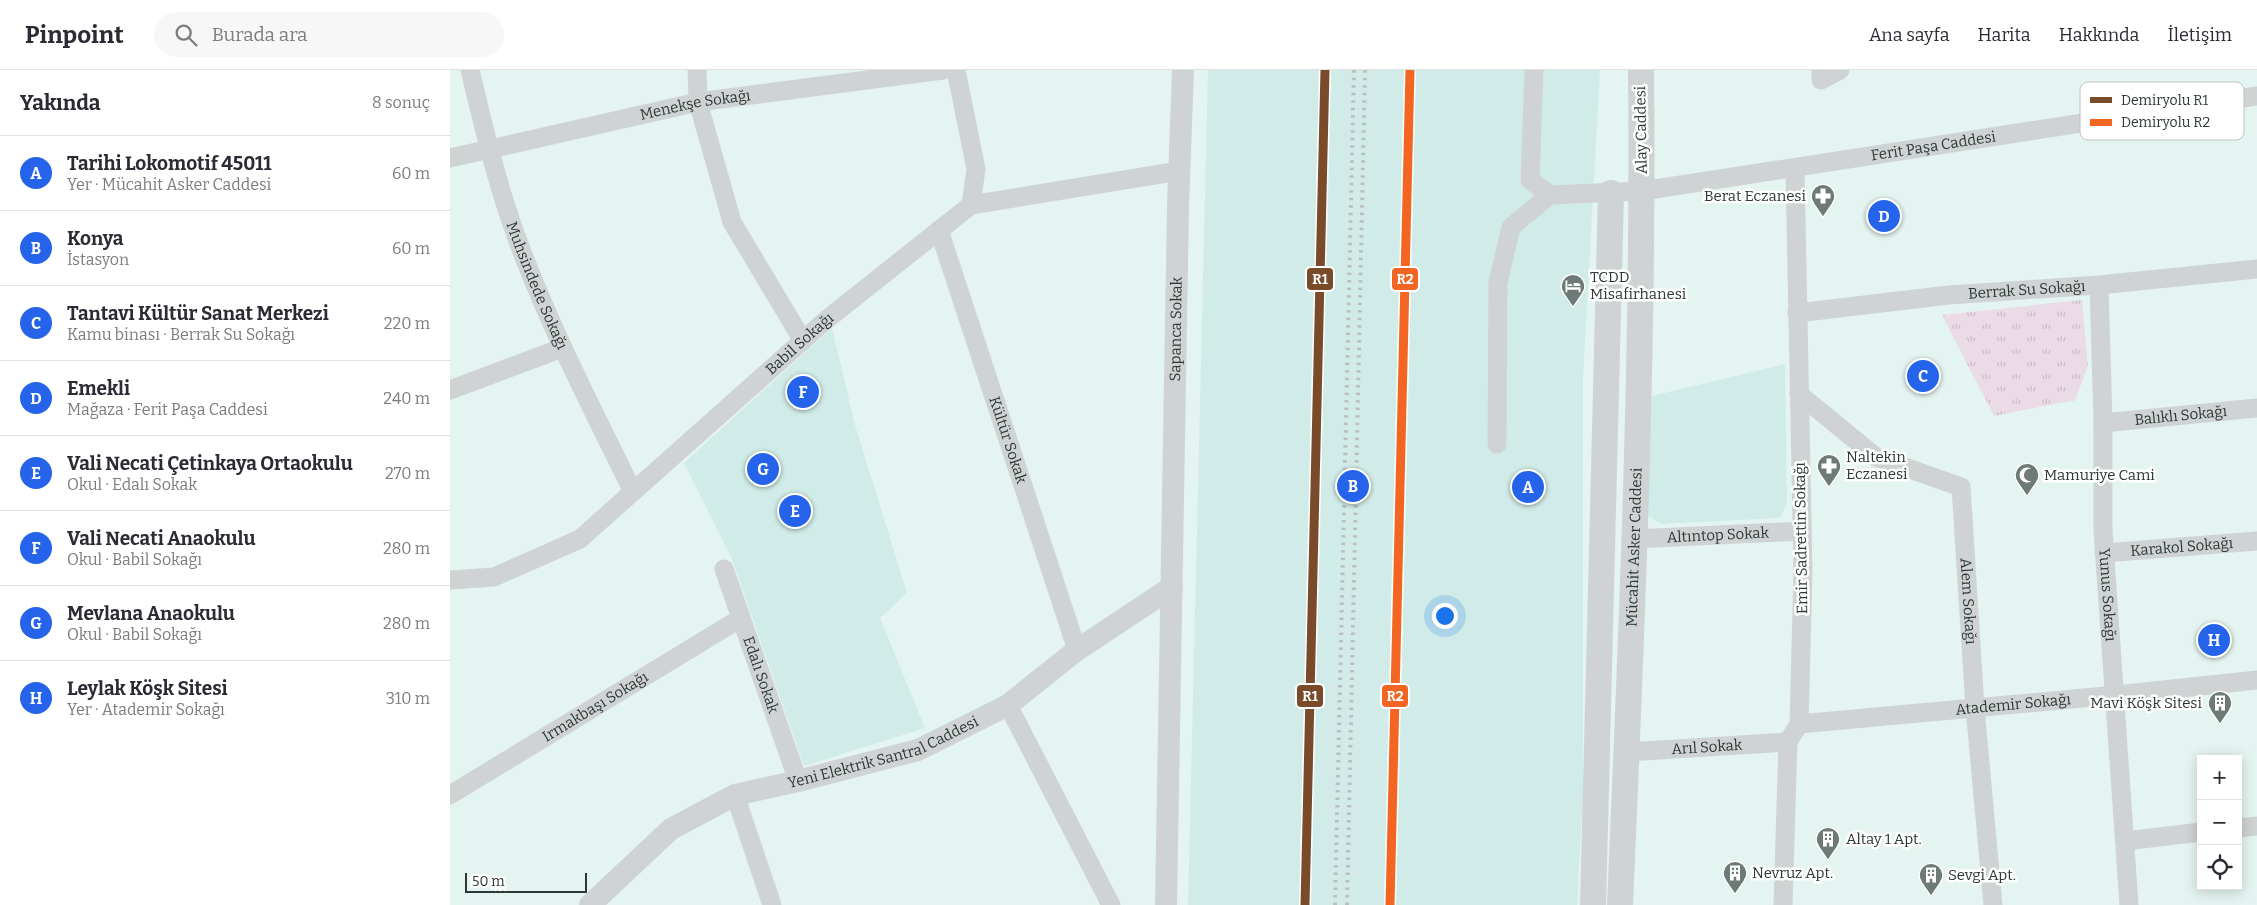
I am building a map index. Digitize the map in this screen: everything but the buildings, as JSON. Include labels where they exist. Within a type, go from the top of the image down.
[{"type":"main road","name":"Alay Caddesi","points":[[1641,70],[1642,191]]},
{"type":"main road","name":"Mücahit Asker Caddesi","points":[[1620,905],[1634,540],[1642,191]]},
{"type":"main road","name":"Mücahit Asker Caddesi","points":[[1593,905],[1611,193]]},
{"type":"street","name":"Muhsindede Sokağı","points":[[470,70],[489,149],[523,255],[562,348],[633,492]]},
{"type":"street","points":[[697,70],[698,102],[732,222],[803,341]]},
{"type":"street","name":"Menekşe Sokağı","points":[[450,158],[698,102],[943,70]]},
{"type":"street","points":[[956,70],[976,169],[971,205]]},
{"type":"street","name":"Sapanca Sokak","points":[[1166,905],[1183,70]]},
{"type":"street","points":[[1497,444],[1498,283],[1511,227],[1550,195],[1530,180],[1534,70]]},
{"type":"street","points":[[1821,75],[1840,70]]},
{"type":"street","name":"Ferit Paşa Caddesi","points":[[2244,98],[2257,96]]},
{"type":"street","name":"Ferit Paşa Caddesi","points":[[1550,195],[1642,191],[2080,124]]},
{"type":"street","name":"Emir Sadrettin Sokağı","points":[[1795,168],[1802,531],[1799,724]]},
{"type":"street","name":"Babil Sokağı","points":[[450,580],[494,577],[580,539],[803,341],[971,205],[1180,171]]},
{"type":"street","name":"Kültür Sokak","points":[[939,230],[1077,650]]},
{"type":"street","name":"Berrak Su Sokağı","points":[[1797,313],[1949,295],[2099,285],[2257,269]]},
{"type":"street","name":"Yunus Sokağı","points":[[2099,285],[2104,553],[2116,695],[2129,905]]},
{"type":"street","points":[[450,390],[562,348]]},
{"type":"street","name":"Alem Sokağı","points":[[1799,394],[1876,457],[1961,487],[1975,708],[1993,905]]},
{"type":"street","name":"Balıklı Sokağı","points":[[2103,423],[2257,408]]},
{"type":"street","name":"Altıntop Sokak","points":[[1634,540],[1802,531]]},
{"type":"street","name":"Karakol Sokağı","points":[[2104,553],[2257,541]]},
{"type":"street","name":"Edalı Sokak","points":[[724,569],[798,782]]},
{"type":"street","name":"Yeni Elektrik Santral Caddesi","points":[[590,905],[672,829],[735,795],[798,782],[918,750],[1008,705],[1077,650],[1172,587]]},
{"type":"street","name":"Irmakbaşı Sokağı","points":[[450,795],[741,618]]},
{"type":"street","name":"Atademir Sokağı","points":[[1799,724],[2257,680]]},
{"type":"street","points":[[1008,705],[1111,905]]},
{"type":"street","points":[[1783,905],[1788,742],[1799,724]]},
{"type":"street","name":"Arıl Sokak","points":[[1627,752],[1788,742]]},
{"type":"street","points":[[735,795],[772,905]]},
{"type":"street","points":[[2242,828],[2257,826]]},
{"type":"street","points":[[2125,841],[2197,832]]},
{"type":"shaded area","points":[[1208,70],[1600,70],[1583,378],[1583,794],[1577,905],[1188,905]]},
{"type":"shaded area","points":[[832,328],[855,425],[907,593],[880,618],[925,728],[804,766],[732,559],[684,463]]},
{"type":"shaded area","points":[[1785,364],[1787,503],[1780,518],[1661,524],[1648,516],[1648,397]]},
{"type":"green space","points":[[2082,300],[2088,366],[2075,400],[1994,416],[1942,315]]},
{"type":"railway","points":[[1305,905],[1325,70]]},
{"type":"railway","points":[[1335,905],[1354,70]]},
{"type":"railway","points":[[1347,905],[1365,70]]},
{"type":"rail line","name":"R1","points":[[1305,905],[1325,70]]},
{"type":"rail line","name":"R2","points":[[1390,905],[1410,70]]},
{"type":"place","name":"Emekli","points":[[1884,216]]},
{"type":"place","name":"Berat Eczanesi","points":[[1823,217]]},
{"type":"place","name":"TCDD Misafirhanesi","points":[[1573,307]]},
{"type":"place","name":"Tantavi Kültür Sanat Merkezi","points":[[1923,376]]},
{"type":"place","name":"Vali Necati Anaokulu","points":[[803,392]]},
{"type":"place","name":"Mevlana Anaokulu","points":[[763,469]]},
{"type":"place","name":"Konya","points":[[1353,486]]},
{"type":"place","name":"Tarihi Lokomotif 45011","points":[[1528,487]]},
{"type":"place","name":"Naltekin Eczanesi","points":[[1829,487]]},
{"type":"place","name":"Mamuriye Cami","points":[[2027,496]]},
{"type":"place","name":"Vali Necati Çetinkaya Ortaokulu","points":[[795,511]]},
{"type":"place","name":"Leylak Köşk Sitesi","points":[[2214,640]]},
{"type":"place","name":"Mavi Köşk Sitesi","points":[[2220,724]]},
{"type":"place","name":"Altay 1 Apt.","points":[[1828,860]]},
{"type":"place","name":"Nevruz Apt.","points":[[1735,894]]},
{"type":"place","name":"Sevgi Apt.","points":[[1931,896]]}]
